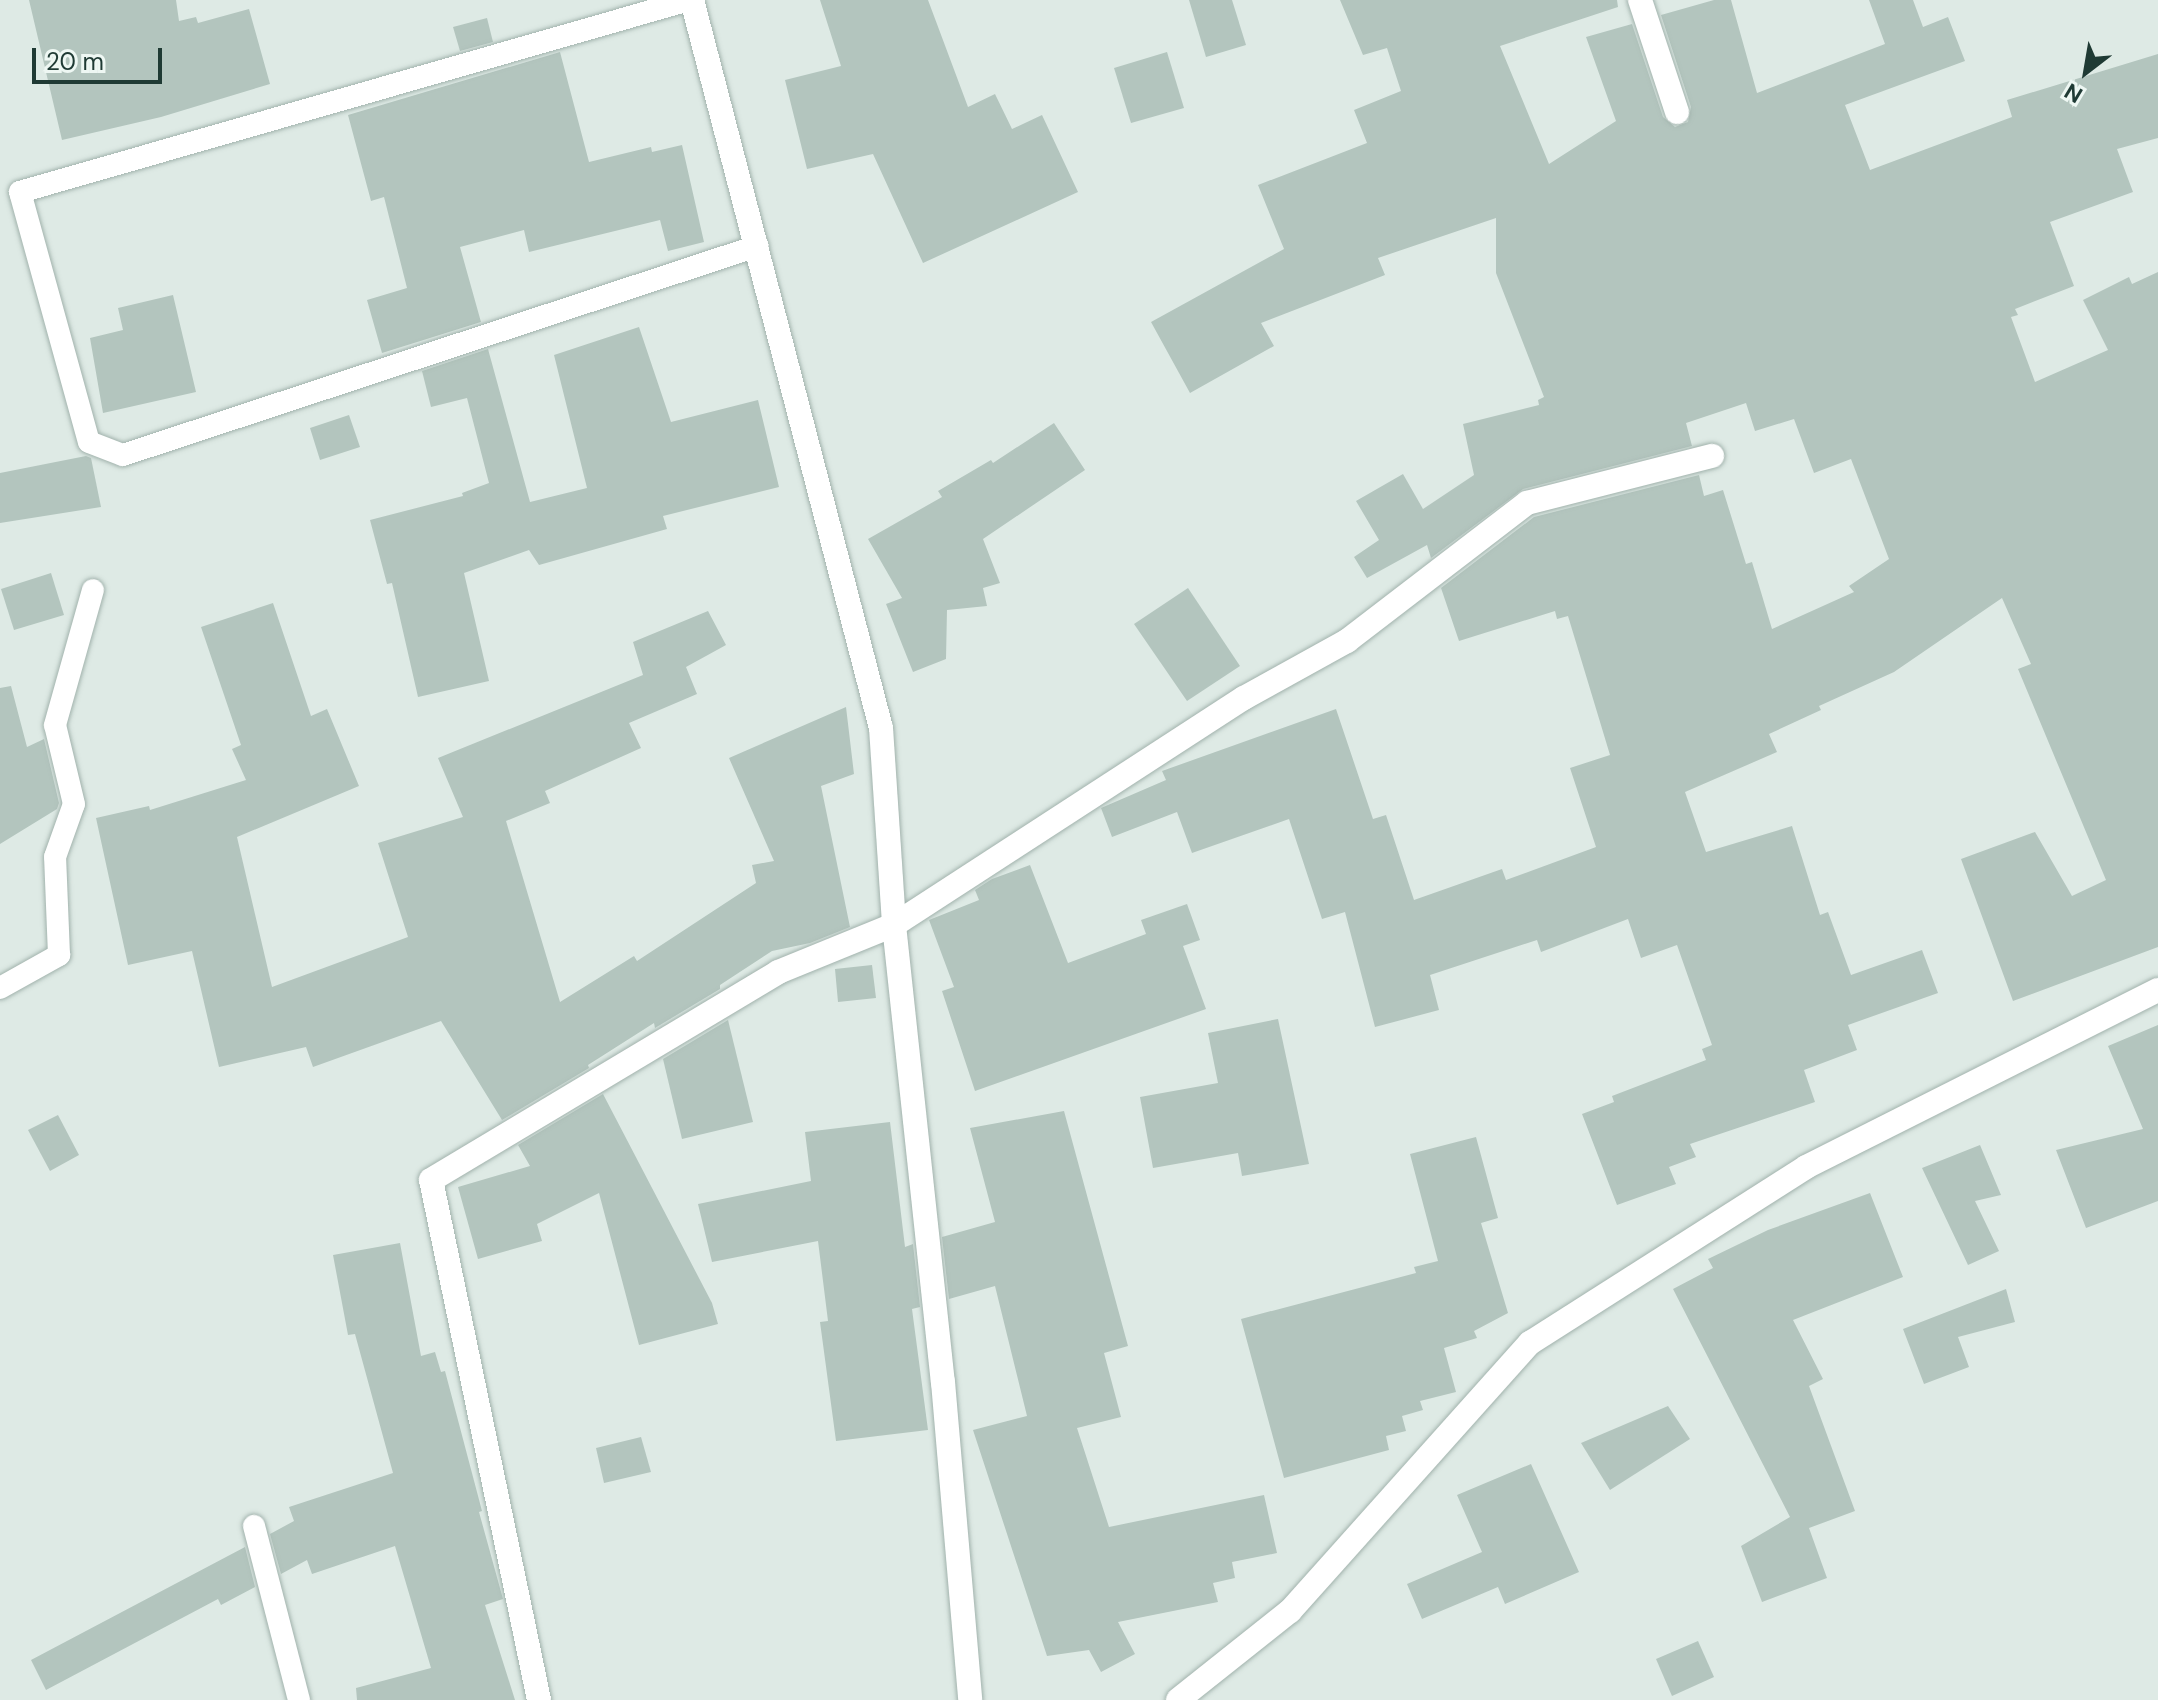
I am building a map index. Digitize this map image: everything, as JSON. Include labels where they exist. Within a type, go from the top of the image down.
[{"type":"street","points":[[690,0],[881,728],[894,925],[943,1382],[970,1700]]},
{"type":"street","points":[[1640,0],[1677,112]]},
{"type":"street","points":[[539,1700],[431,1180],[778,972],[894,925],[1244,698],[1347,641],[1527,503],[1712,456]]},
{"type":"street","points":[[1178,1700],[1290,1611],[1530,1343],[1806,1167],[2158,990]]},
{"type":"lane","points":[[690,0],[20,192],[89,442],[123,455],[757,246]]},
{"type":"lane","points":[[0,988],[59,955],[55,857],[74,804],[55,725],[93,590]]},
{"type":"lane","points":[[254,1526],[299,1700]]},
{"type":"building","points":[[29,0],[176,0],[179,21],[196,17],[198,23],[249,9],[270,84],[161,117],[62,140]]},
{"type":"building","points":[[820,0],[928,0],[968,107],[995,94],[1012,129],[1042,115],[1078,192],[923,263],[873,154],[807,169],[785,80],[841,66]]},
{"type":"building","points":[[1189,0],[1232,0],[1246,45],[1206,57]]},
{"type":"building","points":[[1340,0],[1617,0],[1618,7],[1500,46],[1549,164],[1616,121],[1586,37],[1632,24],[1663,117],[1675,127],[1688,122],[1691,107],[1661,15],[1714,0],[1731,0],[1757,93],[1885,44],[1869,0],[1913,0],[1923,27],[1948,17],[1965,61],[1845,105],[1870,170],[2012,117],[2007,100],[2158,54],[2158,138],[2117,149],[2133,192],[2050,222],[2074,286],[2015,309],[2018,315],[2011,317],[2035,382],[2108,350],[2083,300],[2129,277],[2132,284],[2158,272],[2158,947],[2013,1001],[1961,859],[2035,832],[2072,896],[2106,880],[2018,669],[2031,664],[2002,598],[1894,672],[1819,706],[1821,710],[1769,734],[1777,752],[1685,792],[1706,852],[1792,826],[1820,915],[1828,912],[1851,975],[1922,950],[1938,993],[1848,1025],[1857,1050],[1804,1070],[1815,1102],[1690,1144],[1696,1157],[1669,1167],[1676,1184],[1617,1205],[1582,1114],[1614,1102],[1612,1096],[1706,1060],[1702,1049],[1712,1045],[1677,945],[1641,958],[1628,919],[1541,952],[1537,940],[1430,975],[1439,1010],[1375,1027],[1345,912],[1322,919],[1289,819],[1192,853],[1177,812],[1112,837],[1101,808],[1166,780],[1162,771],[1336,709],[1373,819],[1386,815],[1414,900],[1502,869],[1506,880],[1596,847],[1570,768],[1610,755],[1568,616],[1557,619],[1555,611],[1459,641],[1441,588],[1534,517],[1699,475],[1704,496],[1723,490],[1746,564],[1752,562],[1772,629],[1854,592],[1849,586],[1889,559],[1851,459],[1814,473],[1794,419],[1755,431],[1746,403],[1686,423],[1692,446],[1523,489],[1431,558],[1427,545],[1367,578],[1354,557],[1379,540],[1356,501],[1403,474],[1423,509],[1474,475],[1463,424],[1539,405],[1538,400],[1544,397],[1496,273],[1496,218],[1378,258],[1385,275],[1261,323],[1274,346],[1190,393],[1151,322],[1284,249],[1258,185],[1367,143],[1354,110],[1401,91],[1387,48],[1363,55]]},
{"type":"building","points":[[487,18],[493,42],[460,51],[453,27]]},
{"type":"building","points":[[560,52],[589,162],[651,147],[652,152],[682,145],[704,242],[668,251],[660,220],[529,252],[524,230],[460,247],[481,322],[382,353],[367,300],[407,288],[384,197],[371,201],[348,115]]},
{"type":"building","points":[[1167,52],[1184,108],[1131,123],[1114,68]]},
{"type":"building","points":[[173,295],[196,392],[103,413],[90,338],[123,330],[118,308]]},
{"type":"building","points":[[639,327],[671,422],[758,400],[779,487],[663,516],[667,529],[539,565],[529,550],[464,573],[489,681],[418,697],[392,583],[387,584],[370,520],[463,496],[462,493],[489,483],[467,398],[431,407],[422,371],[488,349],[530,502],[587,488],[554,355]]},
{"type":"building","points":[[349,415],[360,447],[320,460],[310,428]]},
{"type":"building","points":[[1054,423],[1085,470],[983,539],[1000,583],[983,588],[987,606],[947,610],[946,659],[913,672],[886,604],[902,598],[868,539],[942,497],[938,491],[991,460],[993,463]]},
{"type":"building","points":[[86,456],[91,458],[101,507],[0,523],[0,473]]},
{"type":"building","points":[[51,573],[64,615],[14,630],[1,589]]},
{"type":"building","points":[[1188,588],[1240,666],[1187,701],[1134,624]]},
{"type":"building","points":[[273,603],[311,716],[327,709],[359,786],[237,837],[272,987],[408,937],[378,843],[463,817],[438,758],[643,675],[633,642],[708,611],[726,645],[686,667],[697,694],[629,723],[641,748],[545,791],[550,803],[506,821],[560,1002],[634,956],[637,961],[756,883],[752,865],[774,861],[729,758],[846,707],[854,774],[821,786],[850,927],[810,943],[772,951],[720,985],[720,989],[655,1028],[654,1023],[588,1065],[589,1068],[502,1120],[441,1021],[313,1067],[306,1047],[219,1067],[192,951],[128,965],[96,818],[149,806],[150,810],[246,780],[232,749],[241,745],[201,627]]},
{"type":"building","points":[[11,686],[27,747],[44,739],[59,803],[57,809],[0,844],[0,688]]},
{"type":"building","points":[[1030,865],[1068,963],[1146,934],[1141,920],[1187,904],[1200,940],[1183,946],[1206,1009],[975,1091],[942,991],[954,987],[929,920],[979,900],[975,890],[992,879]]},
{"type":"building","points":[[872,965],[876,998],[838,1002],[835,969]]},
{"type":"building","points":[[1278,1019],[1309,1164],[1242,1176],[1238,1153],[1153,1168],[1140,1097],[1218,1083],[1208,1033]]},
{"type":"building","points":[[728,1020],[753,1122],[682,1139],[663,1059]]},
{"type":"building","points":[[2158,1025],[2158,1201],[2086,1228],[2056,1150],[2143,1129],[2108,1046]]},
{"type":"building","points":[[603,1094],[712,1303],[718,1324],[639,1345],[599,1193],[537,1224],[542,1241],[478,1259],[458,1187],[530,1166],[518,1145]]},
{"type":"building","points":[[1064,1111],[1128,1346],[1104,1353],[1121,1417],[1077,1428],[1109,1527],[1264,1495],[1277,1553],[1232,1562],[1235,1578],[1213,1583],[1218,1602],[1118,1622],[1135,1654],[1101,1672],[1089,1650],[1047,1656],[973,1430],[1027,1416],[995,1286],[949,1299],[942,1237],[995,1222],[970,1128]]},
{"type":"building","points":[[58,1115],[79,1155],[50,1171],[28,1130]]},
{"type":"building","points":[[890,1122],[905,1247],[913,1244],[920,1307],[912,1309],[928,1430],[836,1441],[820,1322],[828,1321],[818,1241],[712,1262],[698,1204],[811,1181],[805,1132]]},
{"type":"building","points":[[1476,1137],[1498,1218],[1481,1223],[1508,1313],[1474,1331],[1477,1338],[1444,1348],[1456,1392],[1420,1401],[1423,1410],[1402,1416],[1406,1431],[1386,1436],[1389,1450],[1284,1478],[1241,1319],[1416,1273],[1414,1267],[1438,1261],[1410,1154]]},
{"type":"building","points":[[1980,1145],[2001,1195],[1975,1201],[1999,1251],[1968,1265],[1922,1168]]},
{"type":"building","points":[[1870,1193],[1903,1277],[1793,1320],[1823,1379],[1809,1386],[1855,1511],[1809,1528],[1827,1578],[1762,1602],[1741,1546],[1790,1517],[1673,1289],[1713,1268],[1708,1259],[1768,1230]]},
{"type":"building","points":[[400,1243],[421,1356],[435,1352],[441,1372],[445,1371],[482,1511],[479,1512],[503,1599],[485,1605],[515,1700],[357,1700],[356,1688],[431,1668],[395,1546],[312,1574],[307,1560],[281,1574],[270,1534],[294,1521],[289,1507],[393,1473],[355,1334],[348,1335],[333,1255]]},
{"type":"building","points":[[2006,1289],[2015,1322],[1958,1337],[1969,1367],[1924,1384],[1903,1329]]},
{"type":"building","points":[[1668,1406],[1690,1439],[1610,1490],[1581,1443]]},
{"type":"building","points":[[641,1437],[651,1472],[604,1483],[596,1448]]},
{"type":"building","points":[[1531,1464],[1579,1572],[1505,1604],[1498,1587],[1422,1619],[1407,1584],[1482,1552],[1457,1495]]},
{"type":"building","points":[[245,1547],[255,1587],[221,1605],[218,1599],[46,1690],[31,1660]]},
{"type":"building","points":[[1698,1641],[1714,1677],[1672,1696],[1656,1659]]}]
